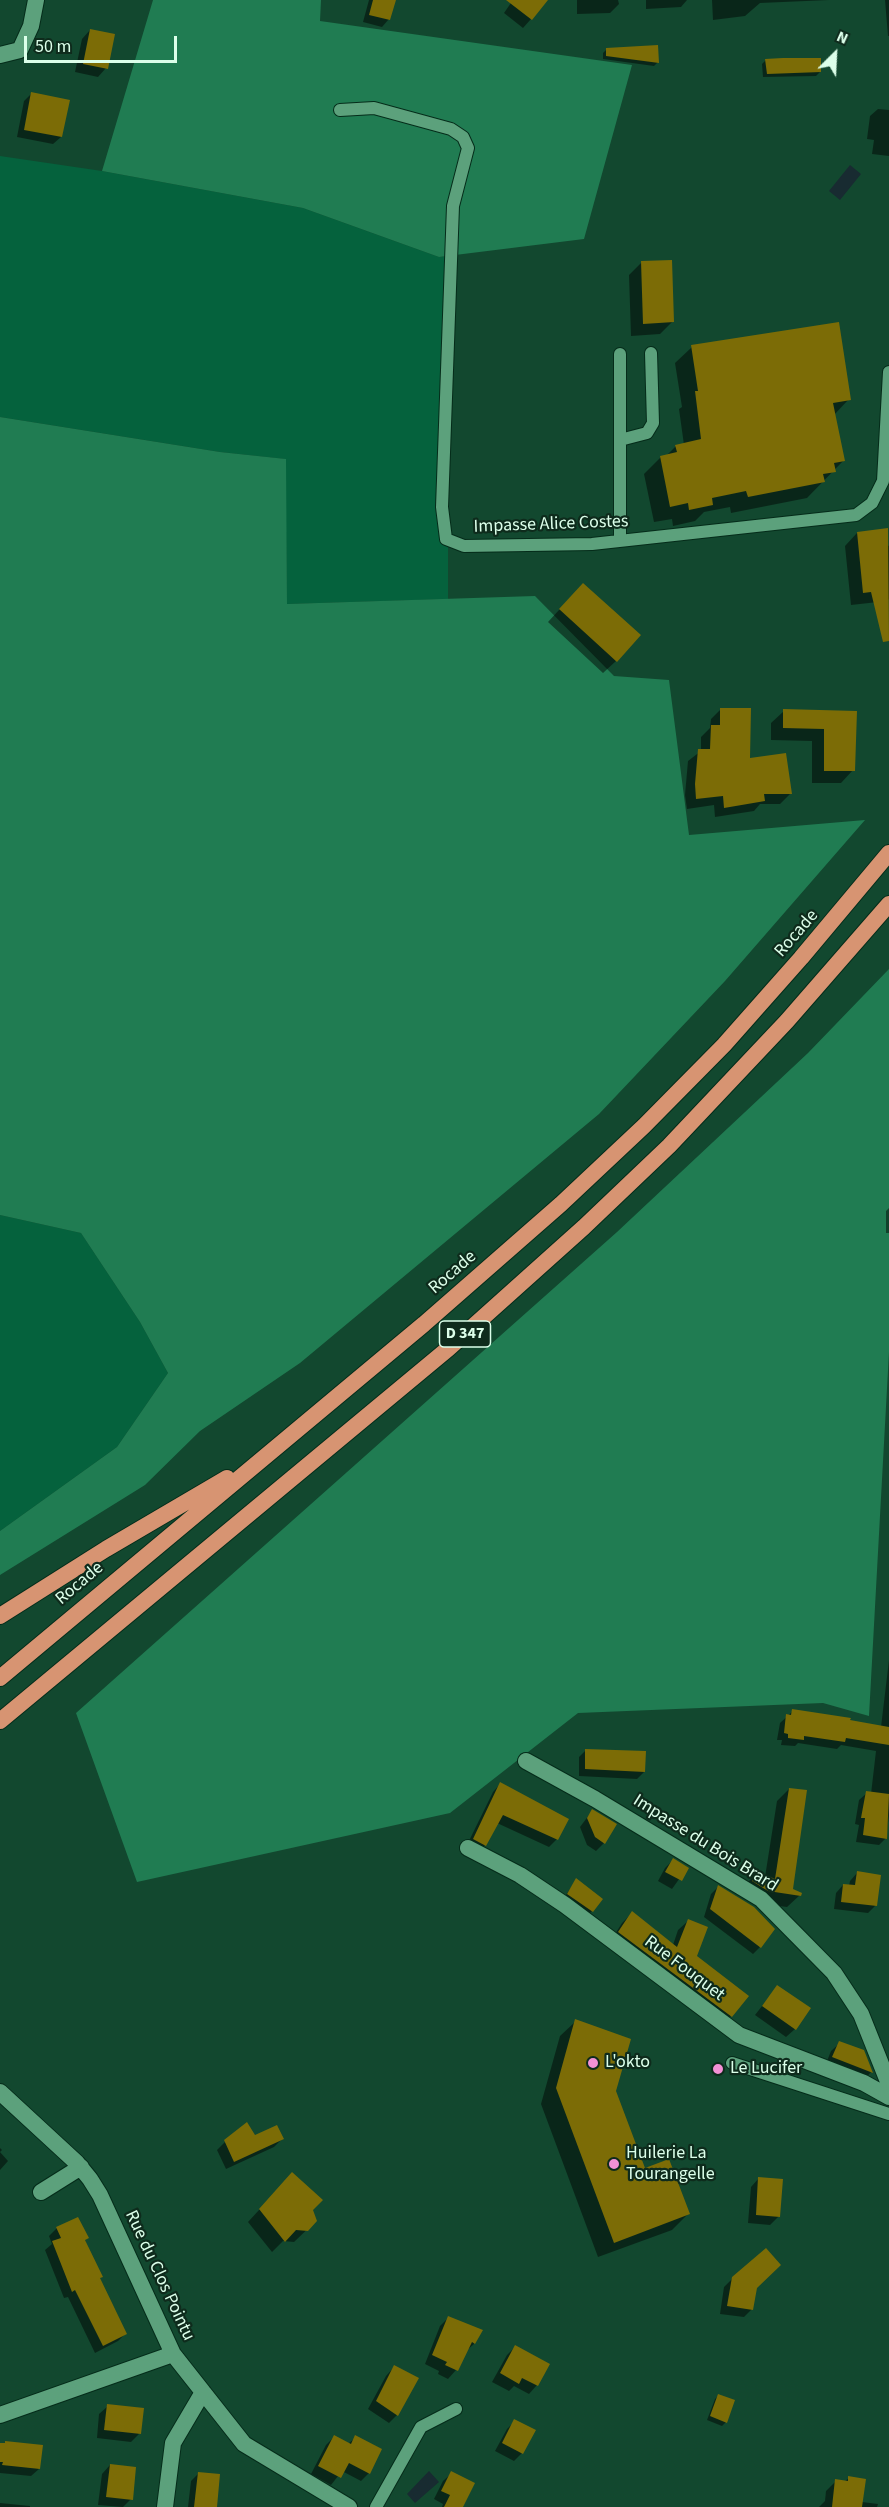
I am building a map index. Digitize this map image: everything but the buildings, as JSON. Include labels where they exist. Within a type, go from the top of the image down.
[{"type":"highway","name":"Rocade","points":[[0,1678],[503,1256],[644,1126],[763,1002],[889,853]]},
{"type":"highway","name":"D 347","points":[[0,1721],[448,1348],[584,1227],[669,1146],[787,1021],[889,904]]},
{"type":"highway","points":[[0,1616],[106,1549],[272,1451]]},
{"type":"street","points":[[0,54],[20,50],[31,26],[36,0]]},
{"type":"street","name":"Impasse du Bois Brard","points":[[526,1761],[595,1799],[761,1899],[834,1973],[861,2014],[889,2084]]},
{"type":"street","name":"Rue Fouquet","points":[[468,1848],[520,1875],[565,1905],[739,2035],[864,2083],[889,2097]]},
{"type":"street","name":"Rue du Clos Pointu","points":[[0,2091],[81,2167],[100,2195],[173,2354],[244,2444],[349,2507]]},
{"type":"street","points":[[41,2192],[81,2167]]},
{"type":"street","points":[[0,2415],[173,2354]]},
{"type":"street","points":[[165,2507],[173,2443],[203,2392]]},
{"type":"lane","name":"Impasse Alice Costes","points":[[340,110],[374,108],[451,129],[463,137],[468,148],[453,206],[442,507],[446,539],[464,546],[592,544],[856,515],[873,503],[884,481],[887,373],[889,372]]},
{"type":"lane","points":[[620,440],[647,433],[653,423],[651,353]]},
{"type":"lane","points":[[620,354],[620,541]]},
{"type":"lane","points":[[732,2063],[889,2114]]},
{"type":"lane","points":[[376,2507],[422,2427],[456,2409]]},
{"type":"green space","points":[[153,0],[321,0],[320,21],[632,65],[584,239],[439,257],[303,208],[102,171]]},
{"type":"green space","points":[[0,156],[102,171],[303,208],[439,257],[448,256],[448,599],[287,604],[285,459],[220,452],[0,417]]},
{"type":"green space","points":[[0,417],[220,452],[286,459],[287,604],[535,596],[614,676],[669,680],[689,835],[865,820],[725,981],[599,1114],[300,1363],[200,1431],[145,1485],[0,1575],[0,1531],[117,1447],[168,1373],[140,1322],[81,1233],[0,1215]]},
{"type":"green space","points":[[889,969],[889,1352],[869,1716],[823,1703],[578,1713],[450,1813],[137,1882],[76,1713],[617,1232],[808,1053]]},
{"type":"green space","points":[[0,1215],[81,1233],[140,1322],[168,1373],[117,1447],[0,1531]]},
{"type":"water","points":[[850,165],[861,174],[840,200],[829,191]]},
{"type":"water","points":[[429,2471],[439,2482],[415,2503],[407,2494]]},
{"type":"place","name":"L'okto","points":[[593,2063]]},
{"type":"place","name":"Le Lucifer","points":[[718,2069]]},
{"type":"place","name":"Huilerie La Tourangelle","points":[[614,2164]]}]
